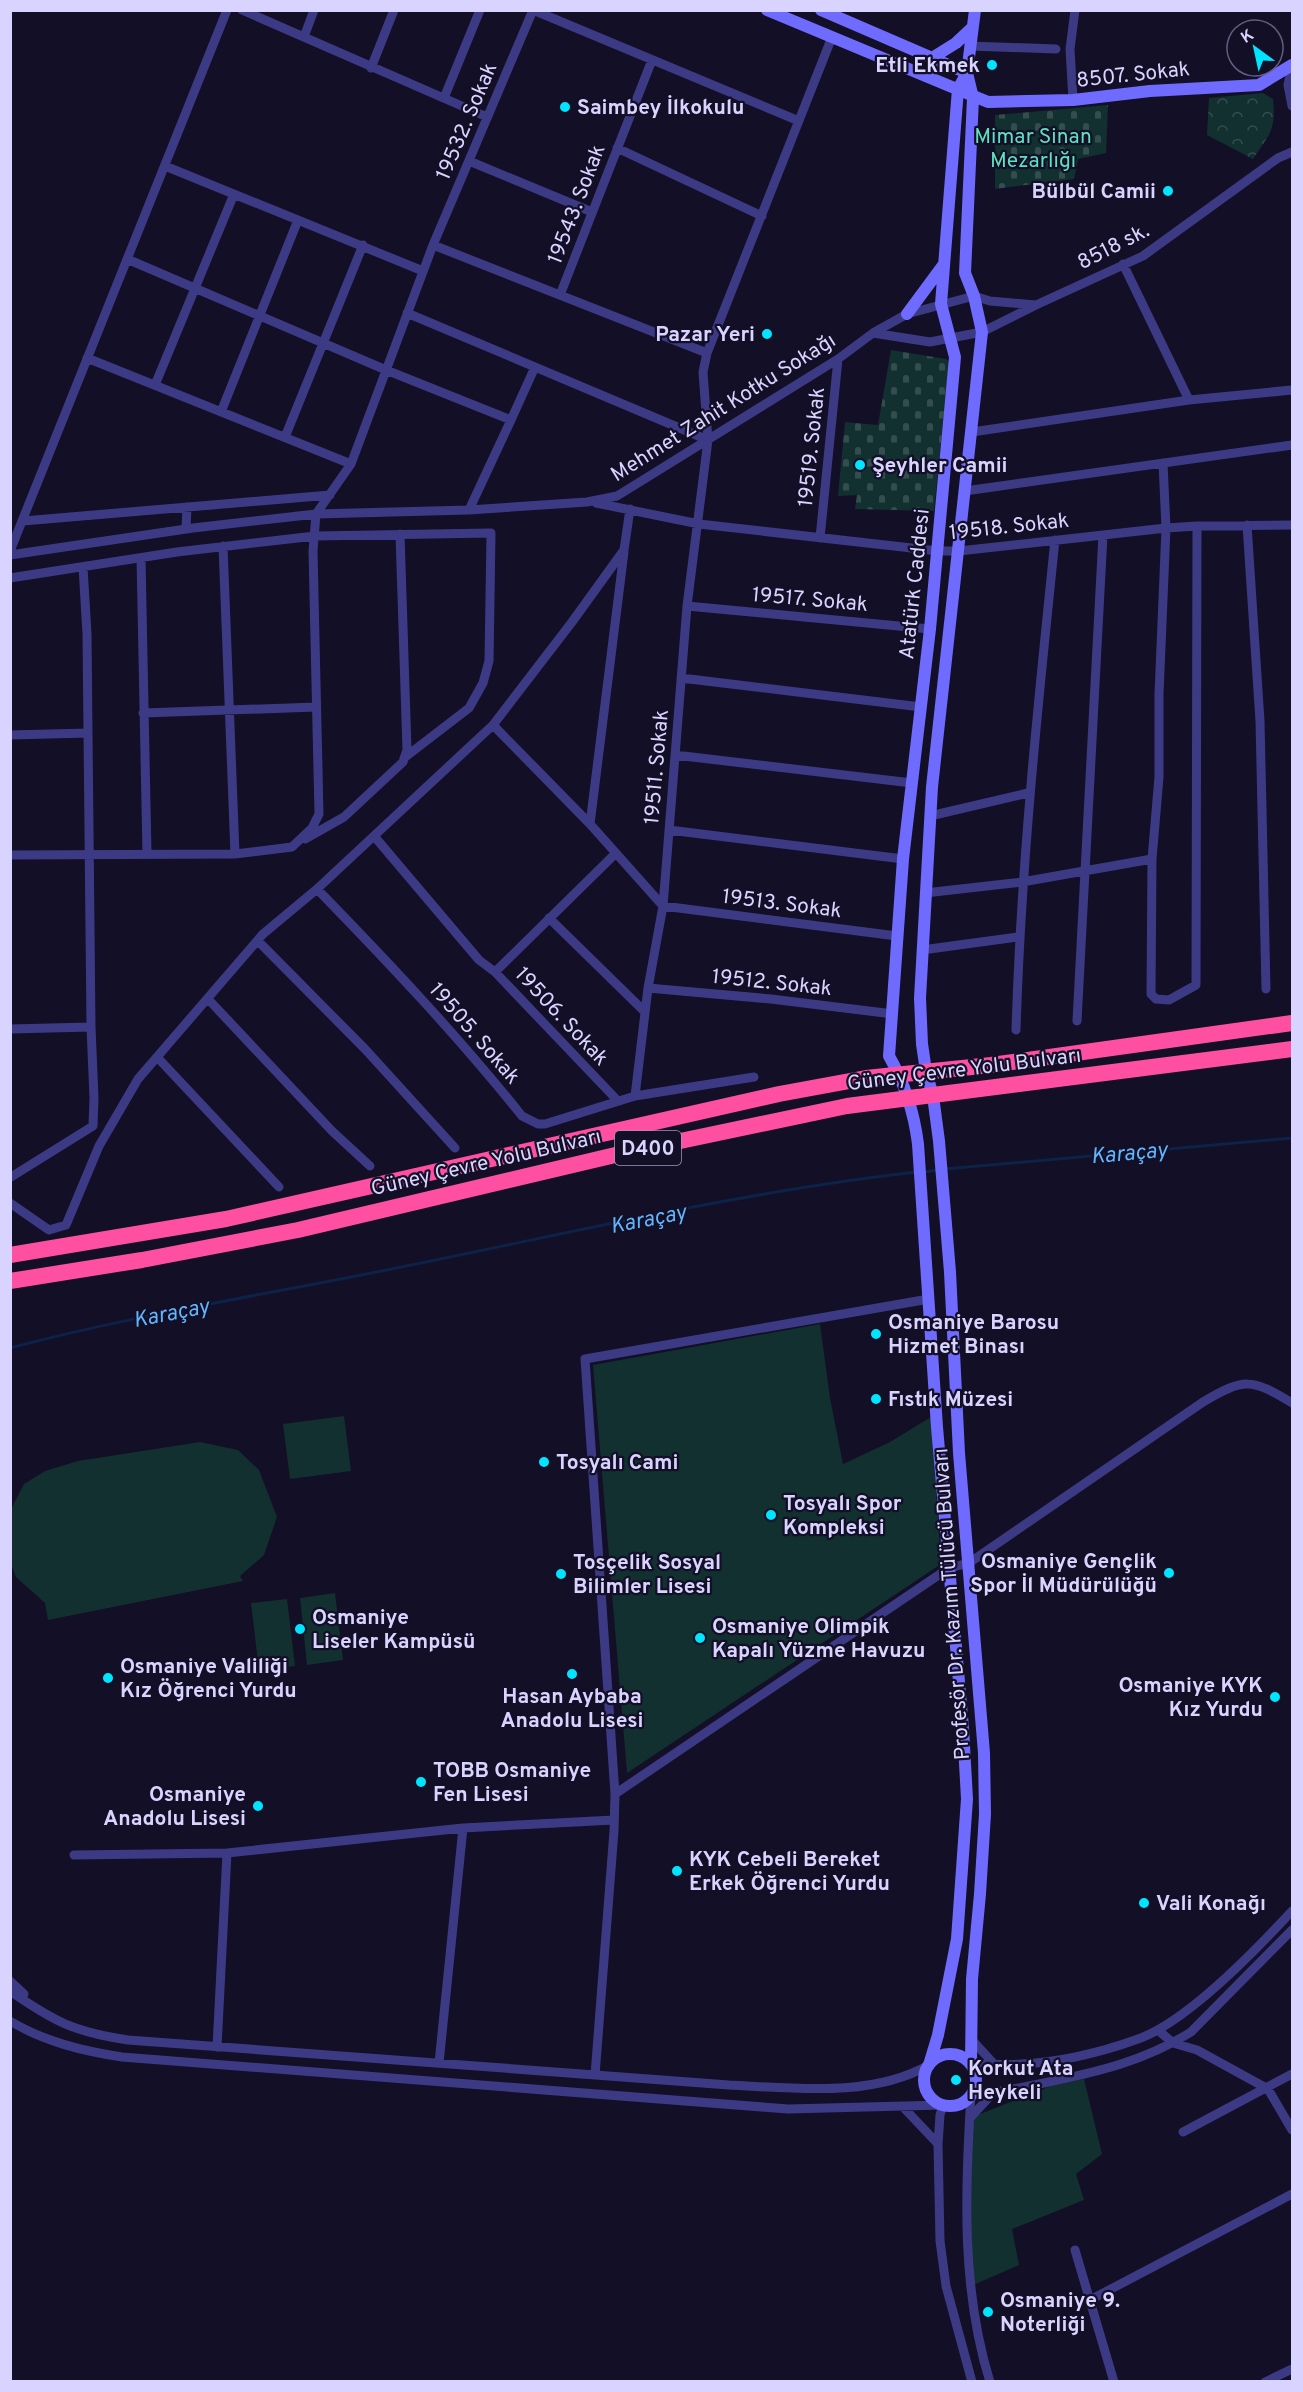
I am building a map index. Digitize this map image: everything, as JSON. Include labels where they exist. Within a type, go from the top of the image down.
[{"type":"highway","name":"Güney Çevre Yolu Bulvarı","points":[[10,1255],[226,1219],[779,1094],[900,1074],[1003,1064],[1293,1023]]},
{"type":"highway","name":"Güney Çevre Yolu Bulvarı","points":[[10,1281],[142,1260],[298,1230],[628,1152],[847,1106],[1293,1049]]},
{"type":"street","points":[[227,10],[10,553],[316,514],[469,510],[587,502]]},
{"type":"street","points":[[242,10],[487,117]]},
{"type":"street","points":[[304,37],[314,10]]},
{"type":"street","points":[[371,68],[394,10]]},
{"type":"street","points":[[444,99],[480,10]]},
{"type":"street","points":[[533,10],[799,121]]},
{"type":"street","name":"19532. Sokak","points":[[316,514],[351,464],[433,245],[533,10]]},
{"type":"street","points":[[767,10],[958,89],[973,98]]},
{"type":"street","points":[[821,10],[968,73]]},
{"type":"street","name":"Atatürk Caddesi","points":[[939,1141],[933,1096],[926,1071],[920,998],[930,816],[982,332],[974,296],[965,273],[973,98],[968,73],[969,46],[975,10]]},
{"type":"street","points":[[1072,100],[1071,49],[1075,10]]},
{"type":"street","points":[[933,58],[956,43],[972,28]]},
{"type":"street","name":"19511. Sokak","points":[[634,1096],[648,988],[663,906],[687,606],[708,440],[703,372],[707,353],[832,37]]},
{"type":"street","points":[[969,46],[1056,49]]},
{"type":"street","name":"19543. Sokak","points":[[560,295],[652,60]]},
{"type":"street","points":[[1293,65],[1288,86],[1293,106]]},
{"type":"street","name":"8507. Sokak","points":[[973,98],[988,102],[1072,100],[1150,91],[1259,85],[1293,65]]},
{"type":"street","name":"Atatürk Caddesi","points":[[918,1144],[914,1116],[900,1074],[889,1056],[903,859],[930,629],[955,357],[941,304],[958,89],[968,73]]},
{"type":"street","points":[[617,148],[762,216]]},
{"type":"street","name":"8518 sk.","points":[[873,333],[930,342],[982,332],[1143,256],[1278,158],[1293,152]]},
{"type":"street","points":[[469,161],[592,212]]},
{"type":"street","points":[[165,166],[423,271]]},
{"type":"street","points":[[155,385],[234,194]]},
{"type":"street","points":[[221,412],[298,220]]},
{"type":"street","points":[[285,437],[363,245]]},
{"type":"street","points":[[433,245],[707,353]]},
{"type":"street","points":[[127,259],[386,370],[511,420]]},
{"type":"street","points":[[907,314],[944,263]]},
{"type":"street","points":[[1123,264],[1190,400]]},
{"type":"street","points":[[974,296],[990,301],[1036,305]]},
{"type":"street","name":"Mehmet Zahit Kotku Sokağı","points":[[587,502],[616,496],[838,359],[873,333],[907,314],[974,296]]},
{"type":"street","points":[[407,313],[708,440]]},
{"type":"street","points":[[87,358],[351,464]]},
{"type":"street","name":"19519. Sokak","points":[[820,538],[838,359]]},
{"type":"street","points":[[469,510],[535,367]]},
{"type":"street","points":[[972,432],[1190,400],[1293,390]]},
{"type":"street","points":[[965,491],[1293,445]]},
{"type":"street","points":[[1163,463],[1166,528],[1159,694],[1159,777],[1152,859],[1151,994],[1156,999],[1169,1000],[1196,985],[1197,526]]},
{"type":"street","points":[[23,521],[330,495]]},
{"type":"street","points":[[590,824],[624,550],[625,508],[616,496]]},
{"type":"street","name":"19518. Sokak","points":[[587,502],[699,524],[959,552],[1166,528],[1293,525]]},
{"type":"street","points":[[186,529],[187,507]]},
{"type":"street","points":[[292,847],[312,828],[319,814],[316,707],[316,514]]},
{"type":"street","points":[[1247,525],[1260,721],[1266,989]]},
{"type":"street","points":[[10,578],[223,546],[315,536],[491,532],[489,661],[483,683],[469,708],[404,758]]},
{"type":"street","points":[[10,855],[235,854],[292,847],[344,817],[403,762],[407,750],[400,534]]},
{"type":"street","points":[[1077,1021],[1103,535]]},
{"type":"street","points":[[1016,1030],[1018,937],[1028,794],[1055,540]]},
{"type":"street","points":[[223,546],[235,854]]},
{"type":"street","points":[[10,1203],[49,1230],[66,1225],[99,1146],[138,1080],[157,1057],[258,940],[317,889],[493,724],[624,550]]},
{"type":"street","points":[[141,558],[147,854]]},
{"type":"street","points":[[10,1172],[10,1177],[93,1126],[87,634],[83,567]]},
{"type":"street","name":"19517. Sokak","points":[[687,606],[930,629]]},
{"type":"street","points":[[681,678],[921,707]]},
{"type":"street","points":[[143,713],[316,707]]},
{"type":"street","points":[[493,724],[590,824],[663,906]]},
{"type":"street","points":[[10,735],[88,733]]},
{"type":"street","points":[[675,755],[912,783]]},
{"type":"street","points":[[930,816],[1028,794]]},
{"type":"street","points":[[669,830],[903,859]]},
{"type":"street","name":"19506. Sokak","points":[[374,836],[479,960],[495,972],[617,1101]]},
{"type":"street","points":[[495,972],[616,853]]},
{"type":"street","points":[[925,893],[1022,882],[1152,859]]},
{"type":"street","name":"19505. Sokak","points":[[317,889],[454,1034],[522,1116],[538,1124],[545,1124],[634,1096],[754,1077]]},
{"type":"street","name":"19513. Sokak","points":[[663,906],[897,936]]},
{"type":"street","points":[[549,918],[645,1012]]},
{"type":"street","points":[[922,950],[1018,937]]},
{"type":"street","points":[[258,940],[365,1049],[455,1148]]},
{"type":"street","name":"19512. Sokak","points":[[648,988],[771,999],[893,1014]]},
{"type":"street","points":[[208,999],[332,1131],[370,1166]]},
{"type":"street","points":[[10,1029],[91,1027]]},
{"type":"street","points":[[157,1057],[279,1187]]},
{"type":"street","name":"Profesör Dr. Kazım Tülücü Bulvarı","points":[[939,1141],[950,1272],[959,1453],[983,1742],[985,1814],[972,1979],[971,2064]]},
{"type":"street","name":"Profesör Dr. Kazım Tülücü Bulvarı","points":[[918,1144],[937,1427],[967,1800],[957,1939],[938,2035],[929,2064]]},
{"type":"street","points":[[595,2074],[615,1794],[585,1359],[929,1299]]},
{"type":"street","points":[[615,1794],[949,1568],[969,1563],[1203,1402],[1230,1386],[1248,1383],[1264,1387],[1293,1403]]},
{"type":"street","points":[[74,1855],[227,1853],[463,1828],[614,1820]]},
{"type":"street","points":[[439,2063],[463,1828]]},
{"type":"street","points":[[217,2047],[227,1853]]},
{"type":"street","points":[[10,1991],[63,2025],[93,2035],[217,2047],[729,2085],[817,2089],[883,2081],[918,2071],[942,2055],[958,2055],[971,2064],[1023,2064],[1074,2057],[1139,2039],[1179,2016],[1216,1985],[1293,1911]]},
{"type":"street","points":[[10,2021],[24,2030],[69,2047],[123,2057],[788,2109],[956,2105],[971,2095],[992,2094],[1077,2076],[1141,2059],[1173,2043],[1191,2032],[1293,1930]]},
{"type":"street","points":[[10,1981],[45,2015]]},
{"type":"street","points":[[1158,2030],[1173,2043],[1197,2050],[1268,2089],[1293,2130]]},
{"type":"street","points":[[972,2040],[994,2064]]},
{"type":"street","points":[[929,2064],[926,2072],[926,2088],[935,2101],[943,2105]]},
{"type":"street","points":[[971,2064],[976,2080],[971,2095],[966,2191],[968,2256],[974,2313],[990,2382]]},
{"type":"street","points":[[1183,2132],[1293,2074]]},
{"type":"street","points":[[970,2118],[992,2094]]},
{"type":"street","points":[[943,2105],[938,2144],[940,2241],[946,2286],[972,2382]]},
{"type":"street","points":[[903,2107],[938,2144]]},
{"type":"street","points":[[1090,2300],[1293,2194]]},
{"type":"street","points":[[1075,2250],[1114,2382]]},
{"type":"street","points":[[1265,2382],[1293,2369]]},
{"type":"green space","points":[[1263,93],[1273,99],[1274,118],[1268,137],[1253,159],[1207,135],[1209,98]]},
{"type":"green space","name":"Mimar Sinan Mezarlığı","points":[[1108,105],[1106,153],[1078,159],[1074,179],[995,189],[995,115]]},
{"type":"green space","points":[[891,350],[946,359],[949,362],[934,511],[855,509],[857,495],[838,496],[845,422],[878,425]]},
{"type":"green space","name":"Tosyalı Spor Kompleksi","points":[[820,1324],[830,1398],[843,1464],[890,1442],[931,1417],[941,1564],[627,1773],[593,1365]]},
{"type":"green space","points":[[344,1416],[351,1471],[290,1479],[283,1424]]},
{"type":"green space","points":[[200,1442],[238,1450],[259,1470],[277,1517],[264,1555],[240,1576],[243,1581],[48,1620],[45,1603],[16,1577],[11,1564],[11,1509],[24,1484],[45,1471],[78,1461]]},
{"type":"green space","points":[[335,1593],[343,1660],[307,1665],[300,1598]]},
{"type":"green space","points":[[287,1599],[295,1666],[259,1670],[251,1603]]},
{"type":"green space","points":[[1084,2079],[1102,2154],[1076,2174],[1084,2200],[1012,2229],[1019,2265],[971,2286],[970,2118],[1051,2086]]},
{"type":"waterway","name":"Karaçay","points":[[945,1169],[1292,1138]]},
{"type":"waterway","name":"Karaçay","points":[[924,1172],[938,1170]]},
{"type":"waterway","name":"Karaçay","points":[[10,1348],[160,1314],[663,1213],[790,1190],[917,1172]]},
{"type":"place","name":"Etli Ekmek","points":[[992,65]]},
{"type":"place","name":"Saimbey İlkokulu","points":[[565,107]]},
{"type":"place","name":"Bülbül Camii","points":[[1168,191]]},
{"type":"place","name":"Pazar Yeri","points":[[767,334]]},
{"type":"place","name":"Şeyhler Camii","points":[[860,465]]},
{"type":"place","name":"Osmaniye Barosu Hizmet Binası","points":[[876,1334]]},
{"type":"place","name":"Fıstık Müzesi","points":[[876,1399]]},
{"type":"place","name":"Tosyalı Cami","points":[[544,1462]]},
{"type":"place","name":"Tosyalı Spor Kompleksi","points":[[771,1515]]},
{"type":"place","name":"Osmaniye Gençlik Spor İl Müdürülüğü","points":[[1169,1573]]},
{"type":"place","name":"Tosçelik Sosyal Bilimler Lisesi","points":[[561,1574]]},
{"type":"place","name":"Osmaniye Liseler Kampüsü","points":[[300,1629]]},
{"type":"place","name":"Osmaniye Olimpik Kapalı Yüzme Havuzu","points":[[700,1638]]},
{"type":"place","name":"Hasan Aybaba Anadolu Lisesi","points":[[572,1674]]},
{"type":"place","name":"Osmaniye Valiliği Kız Öğrenci Yurdu","points":[[108,1678]]},
{"type":"place","name":"Osmaniye KYK Kız Yurdu","points":[[1275,1697]]},
{"type":"place","name":"TOBB Osmaniye Fen Lisesi","points":[[421,1782]]},
{"type":"place","name":"Osmaniye Anadolu Lisesi","points":[[258,1806]]},
{"type":"place","name":"KYK Cebeli Bereket Erkek Öğrenci Yurdu","points":[[677,1871]]},
{"type":"place","name":"Vali Konağı","points":[[1144,1903]]},
{"type":"place","name":"Korkut Ata Heykeli","points":[[956,2080]]},
{"type":"place","name":"Osmaniye 9. Noterliği","points":[[988,2312]]}]
